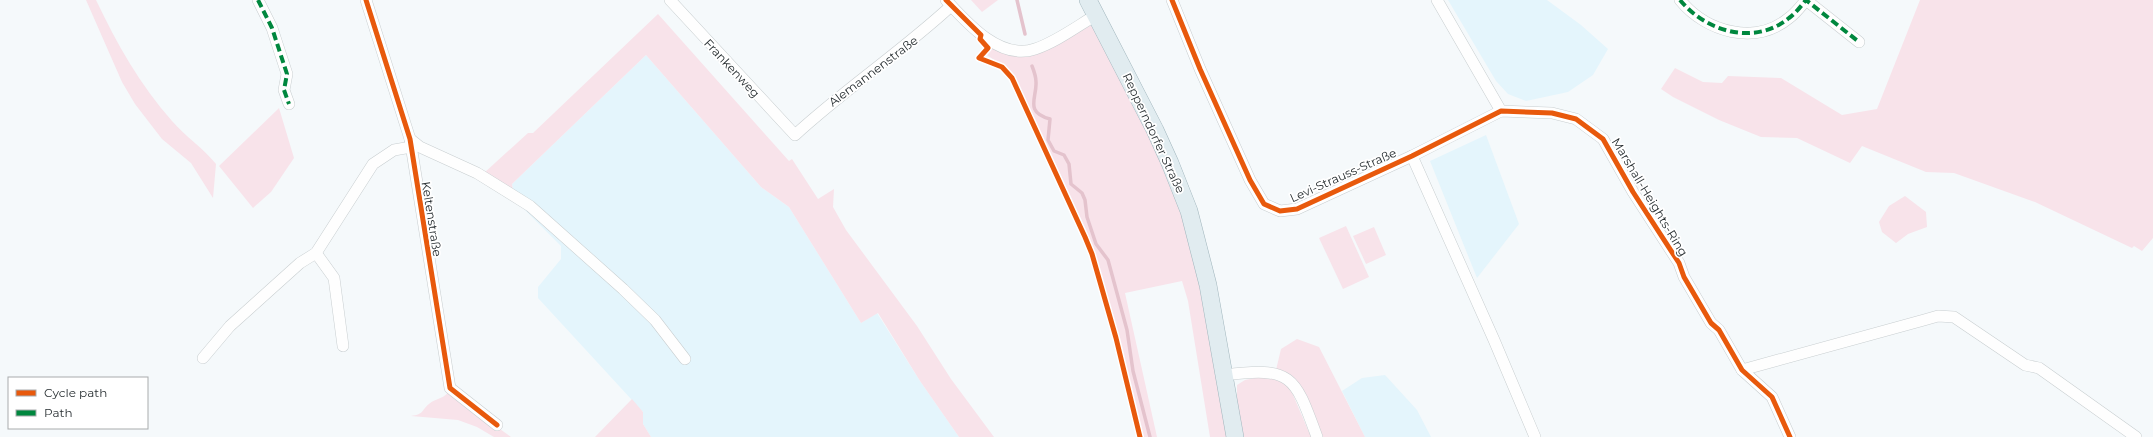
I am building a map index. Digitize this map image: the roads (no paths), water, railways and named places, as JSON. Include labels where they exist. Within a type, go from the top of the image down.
[{"type":"main road","name":"Repperndorfer Straße","points":[[1092,7],[1155,130],[1189,211],[1208,285],[1235,437]]},
{"type":"street","points":[[258,0],[272,28],[287,74],[284,90],[289,104]]},
{"type":"street","name":"Keltenstraße","points":[[366,0],[410,143],[450,388],[497,425]]},
{"type":"street","name":"Frankenweg","points":[[670,0],[795,135]]},
{"type":"street","name":"Levi-Strauss-Straße","points":[[1172,0],[1247,173],[1264,204],[1280,211],[1297,209],[1412,156],[1501,111]]},
{"type":"street","points":[[1437,0],[1501,111]]},
{"type":"street","points":[[1680,0],[1689,11],[1721,30],[1740,34],[1757,33],[1780,24],[1789,18],[1806,0],[1859,42]]},
{"type":"street","name":"Alemannenstraße","points":[[795,135],[828,105],[914,40],[949,3],[981,35],[1012,50],[1024,52],[1044,45],[1092,7]]},
{"type":"street","name":"Marshall-Heights-Ring","points":[[1501,111],[1552,113],[1576,119],[1604,139],[1633,192],[1680,264],[1684,277],[1711,323],[1719,330],[1742,370],[1772,397],[1790,437]]},
{"type":"street","points":[[203,358],[230,326],[300,263],[316,253],[373,164],[394,150],[410,143],[495,183],[530,206],[634,299],[655,320],[685,359]]},
{"type":"street","name":"Levi-Strauss-Straße","points":[[1412,156],[1494,340],[1535,437]]},
{"type":"street","points":[[316,253],[334,278],[343,346]]},
{"type":"street","points":[[1742,370],[1938,316],[1954,317],[2025,365],[2039,368],[2136,437]]},
{"type":"street","points":[[1225,375],[1258,372],[1287,379],[1300,392],[1317,437]]},
{"type":"waterway","points":[[1017,0],[1025,34]]},
{"type":"waterway","points":[[1032,66],[1036,80],[1034,108],[1037,113],[1050,119],[1048,140],[1054,151],[1064,155],[1069,164],[1071,184],[1082,193],[1085,200],[1087,217],[1096,244],[1108,260],[1127,330],[1133,371],[1150,437]]}]
